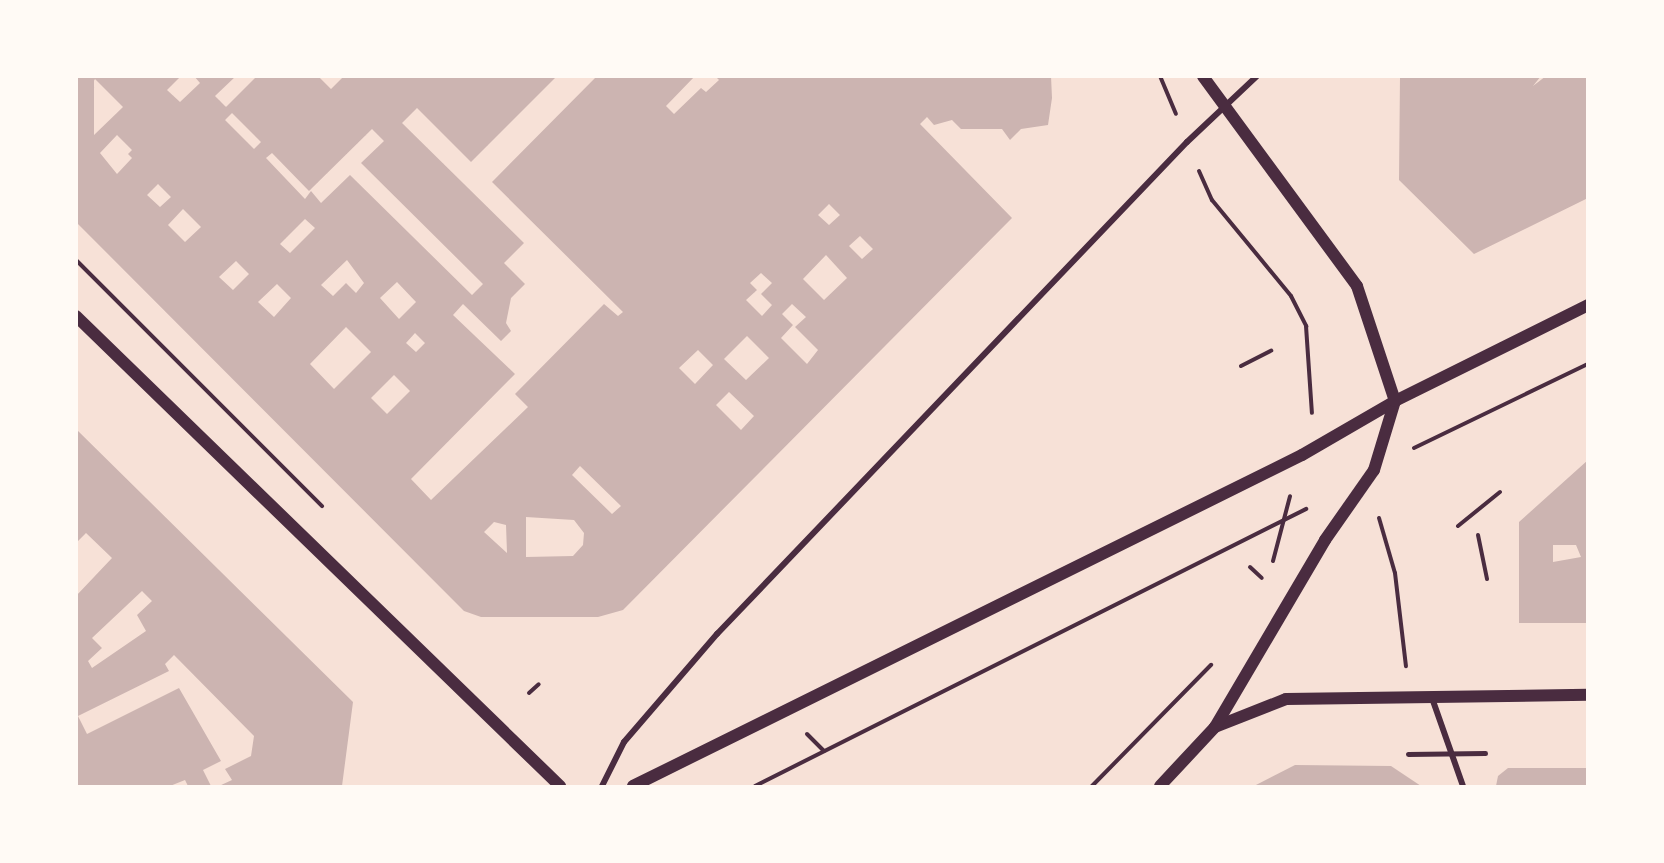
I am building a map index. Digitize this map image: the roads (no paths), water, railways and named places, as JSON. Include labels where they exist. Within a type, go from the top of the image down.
[{"type":"main road","points":[[1160,786],[1215,727],[1325,540],[1374,470],[1395,401],[1357,286],[1203,76]]},
{"type":"main road","points":[[633,786],[1302,454],[1395,401],[1587,305]]},
{"type":"main road","points":[[76,316],[560,786]]},
{"type":"main road","points":[[1215,727],[1286,699],[1405,694],[1587,695]]},
{"type":"street","points":[[602,786],[624,742],[717,634],[1187,142],[1257,76]]},
{"type":"street","points":[[1431,694],[1463,786]]},
{"type":"street","points":[[1408,754],[1485,753]]}]
